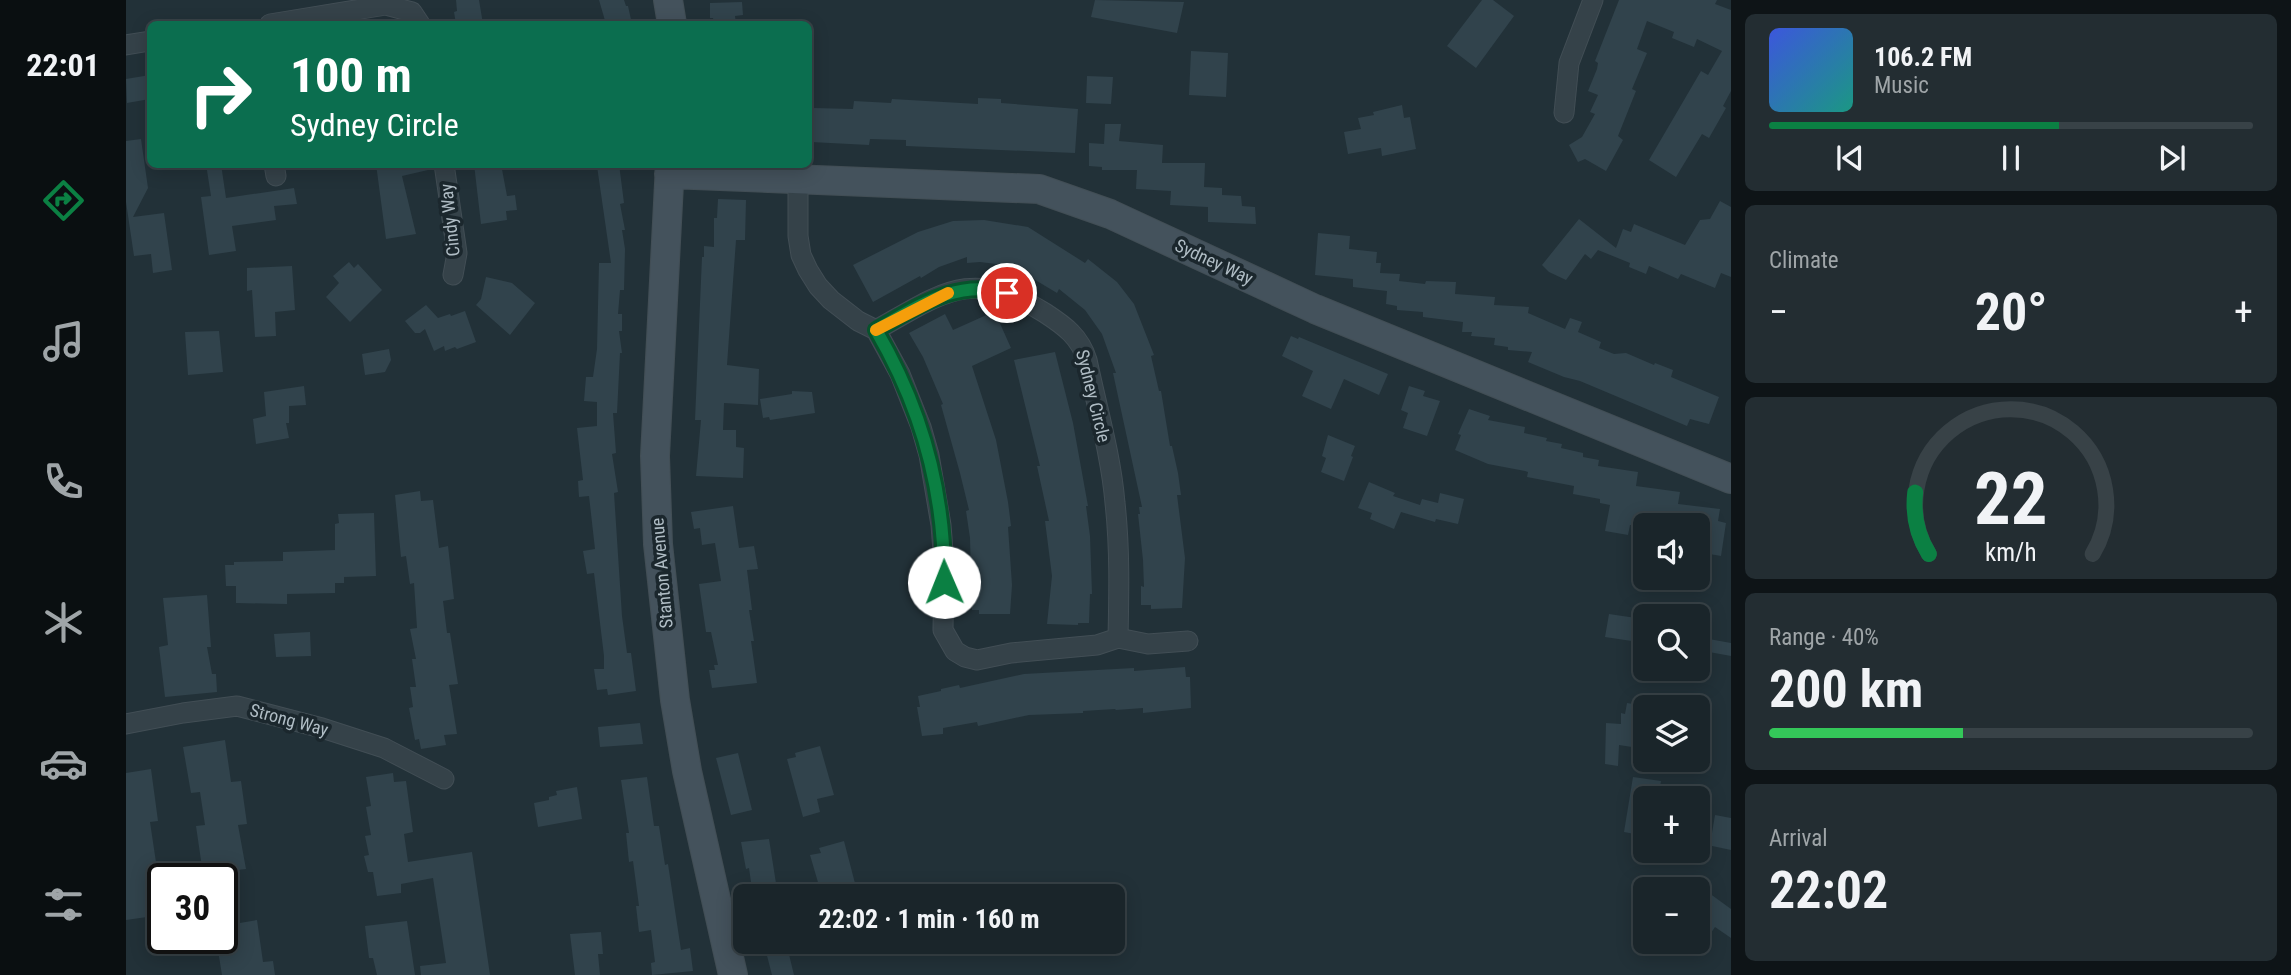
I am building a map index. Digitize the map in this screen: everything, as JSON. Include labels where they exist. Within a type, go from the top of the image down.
[{"type":"street","points":[[668,0],[672,21]]},
{"type":"street","points":[[1563,113],[1569,63],[1593,0]]},
{"type":"street","points":[[288,21],[386,5],[416,18]]},
{"type":"street","points":[[126,45],[147,42]]},
{"type":"street","name":"Cindy Way","points":[[445,168],[457,253],[453,275]]},
{"type":"street","name":"Sydney Way","points":[[669,169],[1039,189],[1080,201],[1315,309],[1731,479]]},
{"type":"street","name":"Stanton Avenue","points":[[669,169],[655,456],[658,544],[675,700],[687,771],[733,975]]},
{"type":"street","points":[[798,178],[798,236],[808,270],[831,300],[858,321],[876,330],[912,402],[929,455],[942,525],[943,630],[955,651],[977,660],[1011,653],[1097,645],[1118,638],[1148,644],[1188,640]]},
{"type":"street","name":"Sydney Circle","points":[[876,330],[941,295],[975,287],[990,288],[1024,300],[1065,326],[1075,336],[1083,347],[1087,360],[1110,464],[1115,503],[1119,586],[1118,638]]},
{"type":"street","name":"Strong Way","points":[[126,724],[237,706],[322,727],[384,748],[444,779]]},
{"type":"building","points":[[456,0],[479,0],[482,21],[456,21],[454,12],[457,11]]},
{"type":"building","points":[[599,0],[624,0],[631,21],[605,21]]},
{"type":"building","points":[[1095,0],[1184,2],[1177,33],[1091,17]]},
{"type":"building","points":[[1482,0],[1493,0],[1514,16],[1476,68],[1447,46]]},
{"type":"building","points":[[1619,0],[1717,0],[1715,4],[1731,10],[1731,91],[1723,106],[1726,108],[1709,138],[1702,134],[1676,177],[1649,160],[1701,71],[1708,75],[1722,51],[1697,39],[1694,47],[1672,38],[1674,32],[1647,21],[1637,49],[1647,53],[1632,89],[1636,91],[1618,136],[1623,140],[1606,171],[1585,159],[1578,162],[1569,145],[1582,137],[1595,114],[1590,112],[1598,95],[1588,91],[1597,69],[1598,63],[1595,61]]},
{"type":"building","points":[[742,2],[743,15],[735,16],[736,21],[714,21],[710,18],[710,3]]},
{"type":"building","points":[[1191,51],[1228,53],[1226,97],[1189,95]]},
{"type":"building","points":[[147,76],[147,100],[127,103],[126,79]]},
{"type":"building","points":[[1087,76],[1113,77],[1111,104],[1086,103]]},
{"type":"building","points":[[978,98],[1001,99],[1001,103],[1078,109],[1075,153],[906,146],[906,140],[870,139],[869,145],[812,142],[813,108],[853,109],[854,101],[891,103],[892,99],[978,104]]},
{"type":"building","points":[[1402,105],[1404,118],[1410,117],[1416,149],[1382,156],[1381,148],[1348,154],[1344,132],[1361,129],[1358,118]]},
{"type":"building","points":[[1105,124],[1121,124],[1119,141],[1163,145],[1162,163],[1205,163],[1204,187],[1222,188],[1222,195],[1241,196],[1242,206],[1255,207],[1256,224],[1208,222],[1208,207],[1170,205],[1171,191],[1136,189],[1137,170],[1102,170],[1102,167],[1089,166],[1089,143],[1104,144]]},
{"type":"building","points":[[141,139],[148,188],[133,217],[164,213],[172,270],[153,273],[151,254],[134,256],[126,202],[126,141]]},
{"type":"building","points":[[207,168],[222,168],[226,198],[294,188],[297,204],[274,206],[276,220],[232,226],[236,251],[209,255],[201,197],[211,196]]},
{"type":"building","points":[[377,168],[428,168],[402,176],[416,234],[386,239]]},
{"type":"building","points":[[474,168],[502,168],[507,196],[515,195],[517,210],[506,211],[507,220],[481,224]]},
{"type":"building","points":[[597,168],[620,168],[624,203],[620,204],[625,230],[622,230],[625,249],[624,290],[620,290],[618,314],[622,314],[622,331],[619,331],[622,353],[617,413],[613,413],[616,453],[612,454],[618,492],[614,493],[622,616],[636,691],[608,695],[607,689],[597,690],[594,669],[604,669],[604,656],[594,573],[587,574],[583,551],[595,549],[589,496],[579,497],[578,481],[583,480],[577,428],[597,426],[597,402],[584,401],[586,377],[593,377],[597,349],[599,263],[611,263]]},
{"type":"building","points":[[718,199],[746,200],[745,240],[736,240],[727,365],[759,369],[758,405],[724,403],[723,430],[736,430],[736,447],[744,448],[743,478],[696,476],[701,420],[695,420],[702,257],[704,246],[714,247],[714,218],[717,218]]},
{"type":"building","points":[[1720,201],[1731,207],[1731,277],[1721,273],[1715,288],[1681,274],[1678,279],[1649,266],[1646,274],[1629,267],[1630,263],[1598,250],[1591,259],[1585,254],[1566,280],[1549,272],[1542,265],[1579,219],[1616,248],[1623,229],[1631,232],[1634,224],[1685,245],[1700,220],[1710,219]]},
{"type":"building","points":[[984,220],[1028,227],[1085,263],[1088,259],[1117,282],[1134,304],[1154,355],[1151,356],[1178,473],[1181,495],[1177,495],[1185,558],[1182,608],[1151,609],[1151,605],[1141,605],[1141,586],[1144,587],[1138,514],[1139,507],[1142,507],[1113,373],[1116,373],[1102,334],[1085,310],[1059,289],[1057,293],[1012,266],[967,263],[967,257],[939,267],[921,278],[920,276],[873,302],[853,265],[918,232],[953,221]]},
{"type":"building","points":[[1318,233],[1350,236],[1349,249],[1377,252],[1376,263],[1381,263],[1380,273],[1400,274],[1399,281],[1425,284],[1426,281],[1456,282],[1455,294],[1495,297],[1494,305],[1529,307],[1528,313],[1565,329],[1570,318],[1582,322],[1578,332],[1601,342],[1599,348],[1614,354],[1626,353],[1673,370],[1671,377],[1719,397],[1709,424],[1690,419],[1687,426],[1580,381],[1564,377],[1528,362],[1532,352],[1508,350],[1508,347],[1494,345],[1495,338],[1471,336],[1472,332],[1462,332],[1463,322],[1423,317],[1423,312],[1397,310],[1397,306],[1386,304],[1387,291],[1353,287],[1353,279],[1315,275]]},
{"type":"building","points":[[349,262],[354,268],[358,264],[382,290],[350,322],[326,297],[339,283],[333,276]]},
{"type":"building","points":[[292,266],[295,310],[275,312],[276,336],[255,337],[252,290],[247,291],[247,268]]},
{"type":"building","points":[[486,277],[512,283],[535,303],[510,335],[476,305],[481,299]]},
{"type":"building","points":[[426,305],[438,318],[465,311],[476,342],[457,349],[455,347],[445,351],[444,346],[434,351],[425,329],[415,333],[405,321]]},
{"type":"building","points":[[991,313],[994,320],[998,319],[1011,348],[972,366],[996,440],[1008,502],[1011,526],[1008,527],[1012,585],[1010,614],[979,614],[979,610],[972,610],[970,538],[966,511],[969,510],[941,405],[943,404],[923,357],[909,333],[945,314],[953,330]]},
{"type":"building","points":[[219,331],[223,372],[188,375],[185,332]]},
{"type":"building","points":[[1291,336],[1388,374],[1379,395],[1344,379],[1331,409],[1302,396],[1313,371],[1282,356]]},
{"type":"building","points":[[389,349],[391,360],[385,372],[365,375],[362,354]]},
{"type":"building","points":[[1055,352],[1073,423],[1088,506],[1092,594],[1089,623],[1078,625],[1047,624],[1052,576],[1045,521],[1049,521],[1037,466],[1040,466],[1014,360]]},
{"type":"building","points":[[304,386],[306,405],[289,406],[289,423],[286,423],[289,438],[256,444],[253,419],[266,416],[264,392]]},
{"type":"building","points":[[1409,386],[1425,391],[1423,396],[1440,401],[1427,436],[1403,428],[1408,413],[1401,410]]},
{"type":"building","points":[[792,391],[812,392],[815,413],[770,420],[769,417],[763,418],[760,399],[792,394]]},
{"type":"building","points":[[1469,409],[1490,416],[1488,420],[1525,427],[1524,433],[1547,438],[1546,441],[1562,444],[1561,448],[1599,460],[1598,466],[1638,472],[1636,486],[1680,492],[1678,504],[1720,509],[1718,521],[1726,523],[1721,556],[1710,554],[1710,513],[1633,513],[1633,525],[1630,525],[1628,535],[1605,531],[1610,505],[1600,503],[1600,499],[1573,494],[1574,486],[1527,477],[1528,472],[1488,464],[1455,450],[1461,435],[1458,434]]},
{"type":"building","points":[[1328,435],[1355,446],[1344,481],[1321,472],[1326,458],[1322,456]]},
{"type":"building","points":[[1369,482],[1395,493],[1393,496],[1420,505],[1422,499],[1438,503],[1440,493],[1464,499],[1458,524],[1436,519],[1435,522],[1401,512],[1394,529],[1370,519],[1372,513],[1358,508]]},
{"type":"building","points":[[420,491],[421,501],[433,500],[439,548],[448,546],[454,599],[443,601],[458,684],[449,685],[457,734],[444,735],[446,745],[421,749],[419,739],[415,740],[409,708],[413,707],[410,687],[416,687],[412,659],[416,659],[410,629],[417,628],[414,583],[410,584],[406,556],[401,557],[395,495]]},
{"type":"building","points":[[733,506],[739,548],[754,546],[758,569],[747,570],[754,641],[751,641],[757,683],[712,688],[709,670],[715,670],[714,665],[718,665],[711,632],[706,632],[699,584],[721,581],[715,543],[702,545],[700,528],[694,529],[691,512]]},
{"type":"building","points":[[374,513],[376,576],[344,577],[344,583],[335,583],[335,593],[287,594],[287,604],[236,603],[236,586],[226,586],[225,565],[234,565],[234,562],[283,561],[283,552],[335,550],[335,524],[339,523],[338,514]]},
{"type":"building","points":[[207,595],[211,647],[207,647],[212,674],[216,674],[217,692],[165,697],[159,647],[168,645],[163,598]]},
{"type":"building","points":[[1609,614],[1633,618],[1633,641],[1605,637]]},
{"type":"building","points":[[310,632],[311,656],[276,657],[274,634]]},
{"type":"building","points":[[1710,639],[1731,643],[1731,656],[1710,652]]},
{"type":"building","points":[[1185,667],[1186,677],[1190,677],[1191,708],[1143,713],[1143,708],[1029,715],[978,726],[977,722],[943,728],[943,734],[922,736],[918,696],[941,689],[959,685],[960,688],[1024,674]]},
{"type":"building","points":[[1627,703],[1633,704],[1633,747],[1619,745],[1618,766],[1605,764],[1606,723],[1621,724],[1621,713],[1625,714]]},
{"type":"building","points":[[640,723],[643,744],[600,747],[598,727]]},
{"type":"building","points":[[225,740],[231,782],[241,781],[247,824],[238,825],[246,869],[238,870],[238,863],[201,863],[196,826],[205,825],[200,792],[191,793],[183,747]]},
{"type":"building","points":[[820,746],[834,795],[817,799],[820,812],[803,817],[787,759],[796,757],[795,753]]},
{"type":"building","points":[[738,753],[752,810],[731,815],[716,758]]},
{"type":"building","points":[[151,769],[158,821],[150,822],[156,863],[147,863],[147,917],[126,920],[126,773]]},
{"type":"building","points":[[393,773],[394,782],[406,781],[413,832],[404,834],[408,862],[472,852],[490,975],[421,975],[420,966],[446,963],[433,878],[401,884],[401,893],[377,896],[373,872],[368,872],[364,856],[369,855],[365,836],[371,835],[366,807],[371,806],[366,777]]},
{"type":"building","points":[[647,777],[654,826],[659,826],[665,865],[668,864],[681,950],[690,948],[693,971],[652,975],[651,963],[655,962],[651,930],[639,932],[636,906],[639,906],[633,861],[629,862],[626,833],[629,833],[621,780]]},
{"type":"building","points":[[1633,777],[1661,781],[1660,786],[1633,786],[1633,834],[1624,832]]},
{"type":"building","points":[[577,787],[582,819],[538,827],[534,803],[549,800],[549,797],[557,795],[556,791]]},
{"type":"building","points":[[1715,815],[1731,818],[1731,850],[1710,846]]},
{"type":"building","points":[[769,839],[776,884],[751,884],[741,842]]},
{"type":"building","points":[[844,841],[855,884],[818,884],[810,855],[821,853],[819,848]]},
{"type":"building","points":[[1710,894],[1731,909],[1731,938],[1715,927],[1710,934]]},
{"type":"building","points":[[257,920],[263,962],[273,961],[275,975],[222,975],[219,954],[238,954],[238,923]]},
{"type":"building","points":[[407,921],[415,975],[377,975],[373,958],[369,958],[365,926]]},
{"type":"building","points":[[601,932],[603,954],[598,954],[600,975],[575,975],[570,934]]},
{"type":"building","points":[[767,954],[789,954],[794,975],[772,975]]},
{"type":"slow traffic","points":[[876,330],[948,293]]},
{"type":"route","points":[[944,582],[942,525],[922,427],[900,374],[876,330],[941,295],[956,290],[975,287],[1007,293]]}]
